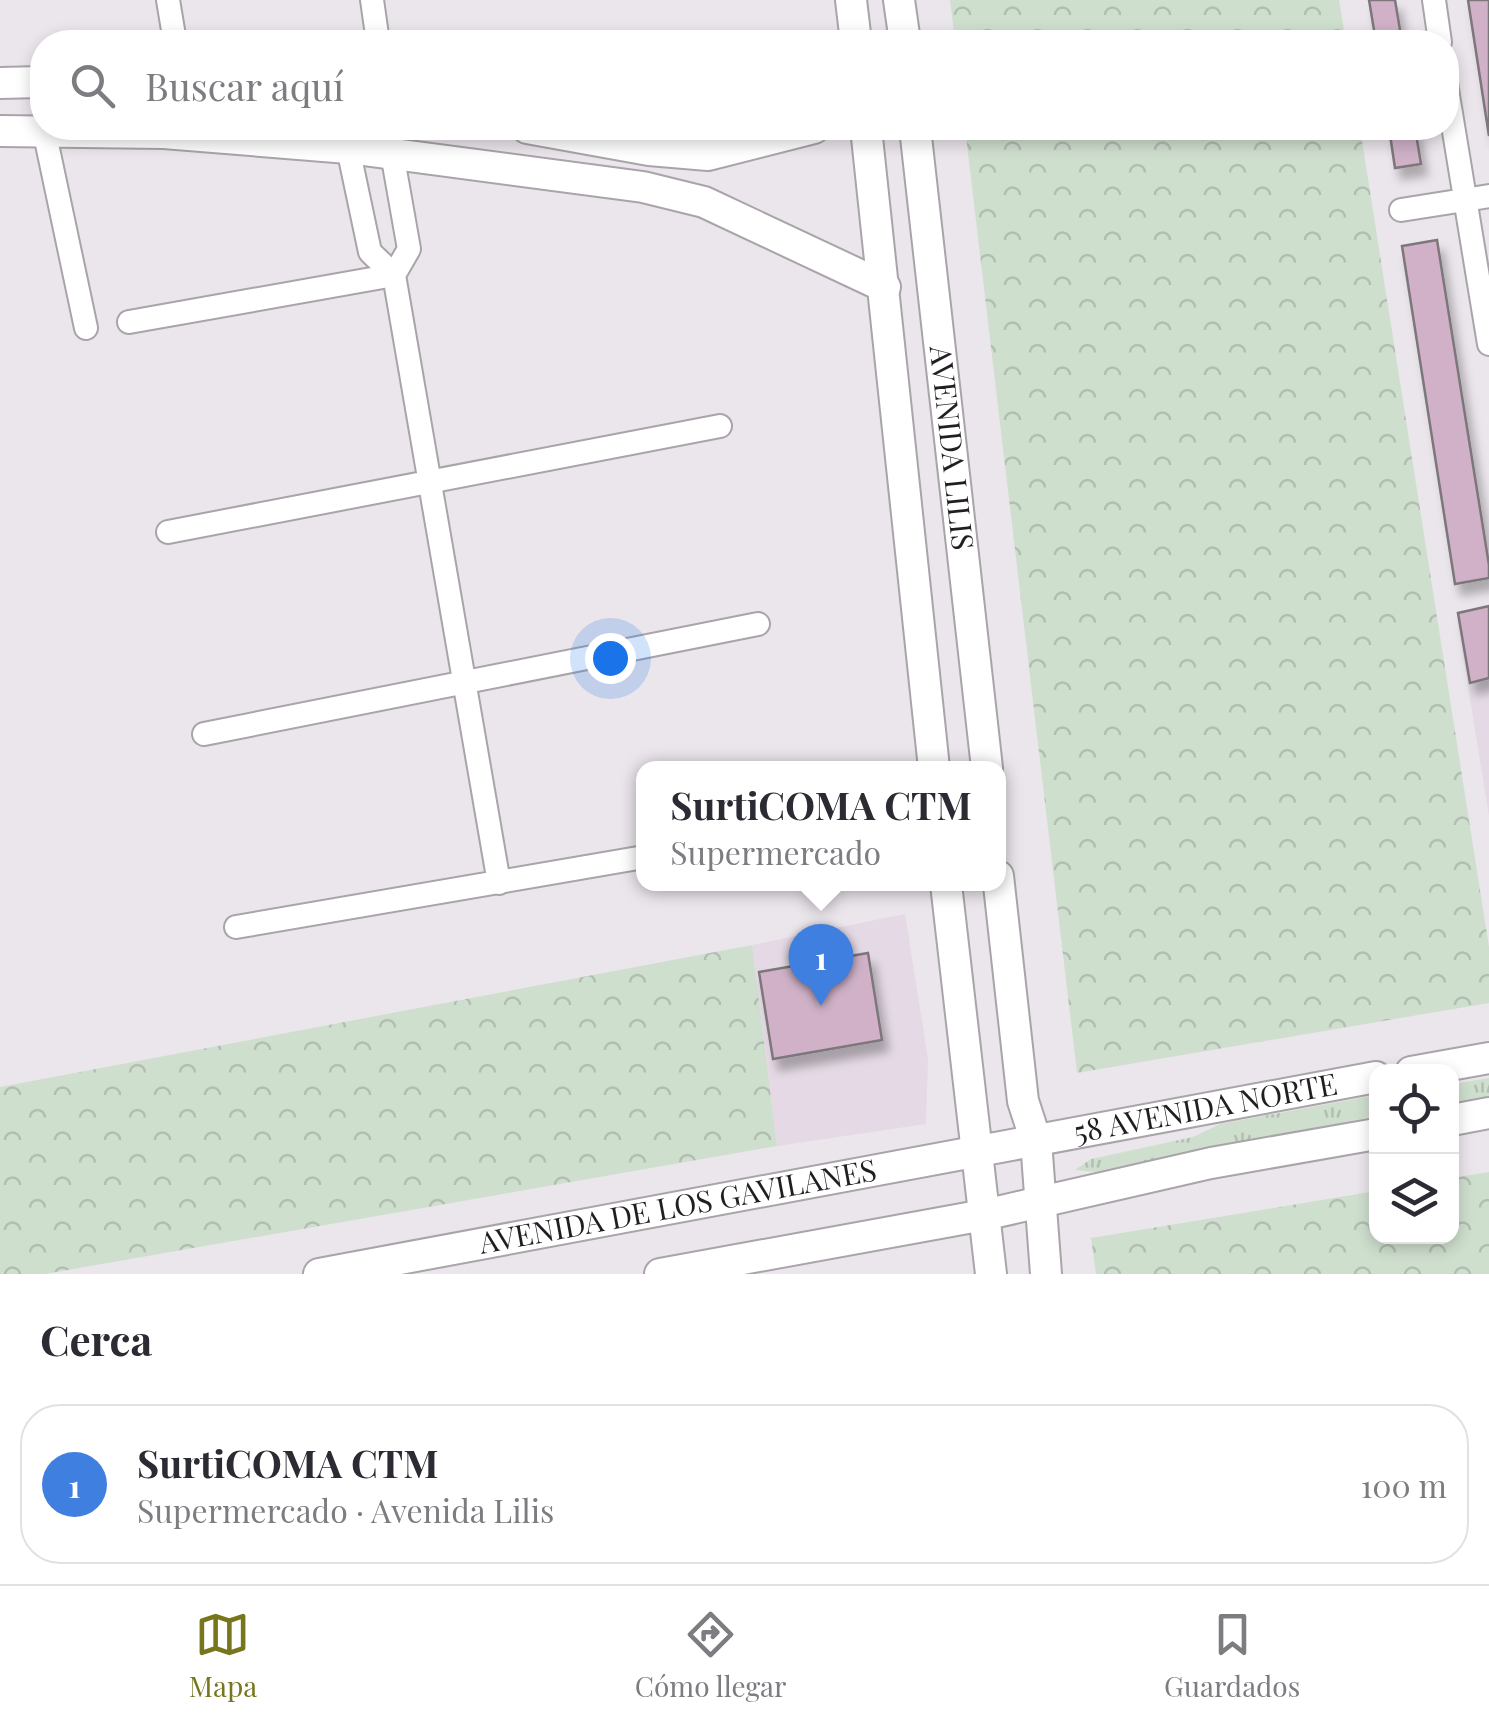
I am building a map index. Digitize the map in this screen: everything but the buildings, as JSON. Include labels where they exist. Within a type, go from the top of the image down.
[{"type":"main road","points":[[851,0],[855,30]]},
{"type":"main road","points":[[900,0],[903,30]]},
{"type":"main road","points":[[0,82],[30,82]]},
{"type":"main road","points":[[0,130],[30,130]]},
{"type":"main road","points":[[354,140],[392,154],[613,182],[704,202],[885,287]]},
{"type":"main road","points":[[594,140],[708,155],[767,140]]},
{"type":"main road","name":"AVENIDA LILIS","points":[[867,140],[933,761]]},
{"type":"main road","name":"AVENIDA LILIS","points":[[916,140],[986,761]]},
{"type":"main road","points":[[704,202],[708,155]]},
{"type":"main road","points":[[892,358],[942,354]]},
{"type":"main road","points":[[947,891],[973,1152],[982,1178],[991,1274]]},
{"type":"main road","points":[[1000,891],[1023,1100],[1036,1141],[1046,1274]]},
{"type":"main road","points":[[1456,1064],[1489,1058]]},
{"type":"main road","name":"58 AVENIDA NORTE","points":[[1036,1141],[1369,1079]]},
{"type":"main road","points":[[1459,1119],[1489,1114]]},
{"type":"main road","name":"58 AVENIDA NORTE","points":[[1038,1203],[1211,1164],[1369,1135]]},
{"type":"main road","name":"AVENIDA DE LOS GAVILANES","points":[[318,1274],[1036,1141]]},
{"type":"main road","name":"AVENIDA DE LOS GAVILANES","points":[[660,1274],[1038,1203]]},
{"type":"street","points":[[168,0],[173,30]]},
{"type":"street","points":[[372,0],[376,30]]},
{"type":"street","points":[[1434,0],[1438,30]]},
{"type":"street","points":[[46,140],[86,328]]},
{"type":"street","points":[[348,140],[370,252],[394,275],[499,883]]},
{"type":"street","points":[[1455,140],[1489,344]]},
{"type":"street","points":[[129,322],[394,275],[409,249],[392,154]]},
{"type":"street","points":[[1402,210],[1463,189],[1489,196]]},
{"type":"street","points":[[168,532],[720,426]]},
{"type":"street","points":[[204,734],[758,624]]},
{"type":"street","points":[[236,927],[636,858]]},
{"type":"shaded area","points":[[1489,604],[1489,816],[1456,612]]},
{"type":"shaded area","points":[[905,914],[928,1059],[926,1124],[777,1146],[752,945]]},
{"type":"green space","points":[[950,0],[1339,0],[1344,30],[954,30]]},
{"type":"green space","points":[[966,140],[1362,140],[1489,947],[1489,1003],[1077,1073]]},
{"type":"green space","points":[[752,945],[777,1146],[45,1274],[0,1274],[0,1087]]},
{"type":"green space","points":[[1489,1078],[1489,1097],[1459,1103],[1459,1083]]},
{"type":"green space","points":[[1369,1096],[1369,1117],[1096,1172],[1075,1170],[1091,1159],[1193,1137],[1220,1124]]},
{"type":"green space","points":[[1489,1172],[1489,1274],[1096,1274],[1091,1238],[1369,1192],[1369,1244],[1459,1244],[1459,1177]]},
{"type":"place","name":"SurtiCOMA CTM","points":[[821,1006]]}]
